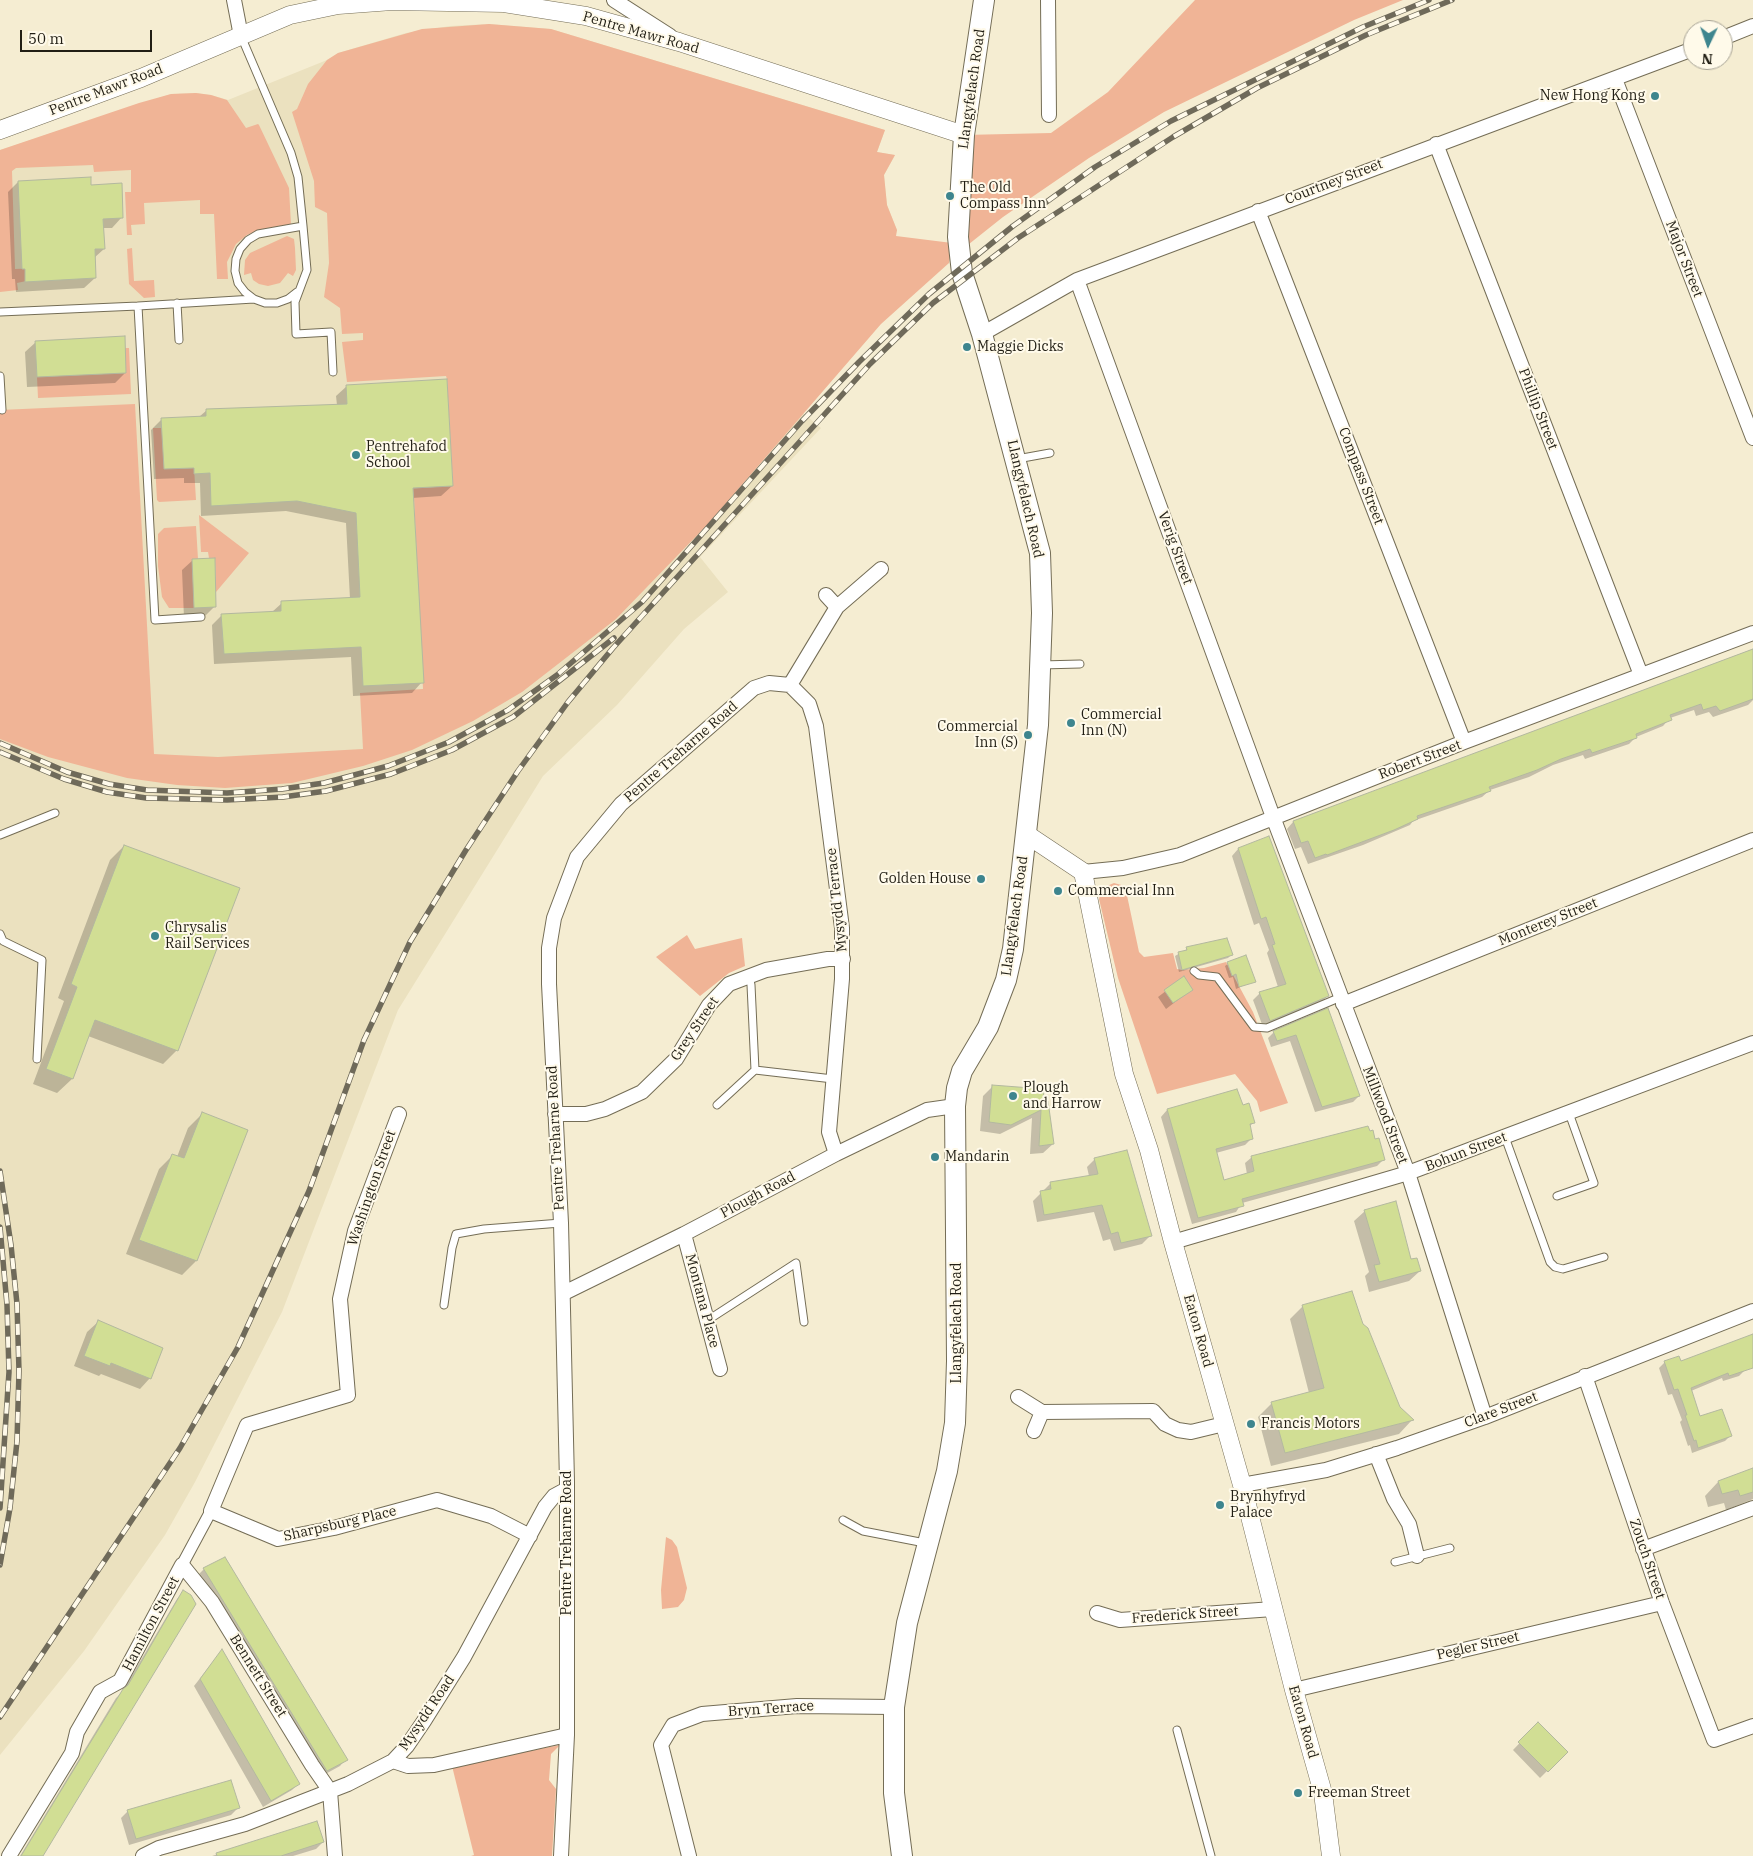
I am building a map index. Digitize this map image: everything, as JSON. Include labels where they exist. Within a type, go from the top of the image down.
[{"type":"main road","name":"Llangyfelach Road","points":[[902,1856],[894,1793],[894,1707],[907,1623],[948,1471],[955,1423],[957,1341],[955,1106],[962,1071],[988,1026],[1006,980],[1013,949],[1038,725],[1042,606],[1040,554],[1017,459],[982,334],[962,273],[959,252],[958,238],[964,136],[984,0]]},
{"type":"street","points":[[234,0],[241,36]]},
{"type":"street","points":[[614,0],[679,42]]},
{"type":"street","points":[[1048,0],[1049,115]]},
{"type":"street","name":"Pentre Mawr Road","points":[[0,130],[141,78],[290,15],[338,5],[392,1],[504,2],[586,16],[679,42],[964,136]]},
{"type":"street","points":[[1733,34],[1753,26]]},
{"type":"street","name":"Courtney Street","points":[[982,334],[1077,280],[1683,53]]},
{"type":"street","name":"Major Street","points":[[1615,80],[1753,438]]},
{"type":"street","name":"Phillip Street","points":[[1436,144],[1640,674]]},
{"type":"street","name":"Compass Street","points":[[1258,211],[1464,742]]},
{"type":"street","name":"Verig Street","points":[[1077,280],[1273,817]]},
{"type":"street","points":[[790,685],[837,607],[881,569]]},
{"type":"street","points":[[826,595],[837,607]]},
{"type":"street","name":"Robert Street","points":[[1083,872],[1123,868],[1180,855],[1464,742],[1640,674],[1753,633]]},
{"type":"street","name":"Pentre Treharne Road","points":[[561,1856],[567,1735],[567,1489],[564,1293],[554,1114],[549,948],[554,918],[577,857],[621,804],[754,688],[769,683],[790,685]]},
{"type":"street","name":"Mysydd Terrace","points":[[790,685],[809,704],[816,726],[842,928],[843,959],[829,1132],[836,1154]]},
{"type":"street","name":"Millwood Street","points":[[1273,817],[1408,1174],[1485,1417]]},
{"type":"street","points":[[1026,834],[1083,872]]},
{"type":"street","name":"Monterey Street","points":[[1342,1000],[1753,840]]},
{"type":"street","name":"Eaton Road","points":[[1083,872],[1124,1074],[1149,1150],[1242,1485],[1294,1690],[1323,1793],[1331,1856]]},
{"type":"street","name":"Grey Street","points":[[554,1114],[596,1111],[623,1102],[642,1092],[676,1059],[718,994],[729,984],[749,976],[790,965],[843,959]]},
{"type":"street","name":"Bohun Street","points":[[1173,1242],[1408,1174],[1753,1043]]},
{"type":"street","name":"Plough Road","points":[[564,1293],[926,1110],[955,1106]]},
{"type":"street","name":"Washington Street","points":[[210,1512],[247,1425],[348,1395],[340,1299],[355,1231],[399,1114]]},
{"type":"street","name":"Montana Place","points":[[684,1234],[720,1369]]},
{"type":"street","name":"Clare Street","points":[[1242,1485],[1326,1470],[1485,1417],[1753,1311]]},
{"type":"street","name":"Zouch Street","points":[[1585,1376],[1662,1603],[1714,1740],[1753,1726]]},
{"type":"street","points":[[1018,1397],[1042,1412],[1153,1411],[1165,1424],[1178,1430],[1190,1432],[1224,1424]]},
{"type":"street","points":[[1034,1431],[1042,1412]]},
{"type":"street","points":[[1376,1454],[1394,1499],[1406,1519],[1417,1556]]},
{"type":"street","name":"Mysydd Road","points":[[143,1856],[159,1848],[245,1824],[330,1791],[393,1761],[407,1746],[464,1657],[554,1496],[567,1489]]},
{"type":"street","name":"Sharpsburg Place","points":[[210,1512],[278,1539],[334,1528],[437,1500],[492,1516],[530,1536]]},
{"type":"street","points":[[1644,1549],[1753,1508]]},
{"type":"street","points":[[182,1565],[210,1512]]},
{"type":"street","name":"Bennett Street","points":[[182,1565],[212,1602],[330,1791]]},
{"type":"street","name":"Hamilton Street","points":[[9,1856],[72,1753],[77,1732],[100,1692],[120,1682],[182,1565]]},
{"type":"street","name":"Pegler Street","points":[[1294,1690],[1662,1603]]},
{"type":"street","name":"Frederick Street","points":[[1097,1613],[1120,1620],[1273,1609]]},
{"type":"street","name":"Bryn Terrace","points":[[689,1856],[661,1744],[672,1725],[702,1714],[796,1706],[894,1707]]},
{"type":"street","points":[[393,1761],[408,1766],[434,1765],[567,1735]]},
{"type":"street","points":[[330,1791],[335,1856]]},
{"type":"lane","points":[[241,36],[290,153],[298,177],[303,226],[307,270],[304,282],[297,292],[288,299],[277,303],[265,303],[254,299],[245,292],[238,282],[235,271],[236,259],[240,249],[248,240],[258,234],[303,226]]},
{"type":"lane","points":[[297,292],[295,302],[296,334],[331,332],[334,372]]},
{"type":"lane","points":[[0,312],[254,299]]},
{"type":"lane","points":[[177,303],[179,340]]},
{"type":"lane","points":[[138,306],[155,620],[202,617]]},
{"type":"lane","points":[[0,376],[2,410]]},
{"type":"lane","points":[[1017,459],[1050,453]]},
{"type":"lane","points":[[1040,666],[1080,664]]},
{"type":"lane","points":[[0,835],[55,813]]},
{"type":"lane","points":[[0,934],[3,941],[42,960],[37,1059]]},
{"type":"lane","points":[[1194,971],[1199,975],[1217,977],[1254,1027],[1267,1028],[1342,1000]]},
{"type":"lane","points":[[749,976],[755,1070]]},
{"type":"lane","points":[[716,1105],[755,1070],[833,1079]]},
{"type":"lane","points":[[1557,1196],[1594,1183],[1569,1113]]},
{"type":"lane","points":[[1505,1137],[1550,1262],[1555,1267],[1563,1269],[1604,1256]]},
{"type":"lane","points":[[444,1305],[452,1248],[456,1234],[484,1228],[561,1223]]},
{"type":"lane","points":[[708,1320],[796,1263],[804,1322]]},
{"type":"lane","points":[[843,1520],[863,1531],[928,1544]]},
{"type":"lane","points":[[1395,1562],[1450,1548]]},
{"type":"lane","points":[[1178,1730],[1211,1856]]},
{"type":"shaded area","points":[[1195,0],[1403,0],[1354,20],[1164,112],[1089,158],[1003,217],[959,252],[964,135],[1051,133],[1108,92]]},
{"type":"shaded area","points":[[489,24],[551,29],[885,130],[877,152],[895,155],[884,175],[887,205],[897,230],[883,269],[708,524],[803,413],[821,428],[700,557],[728,592],[684,629],[617,705],[543,776],[398,1010],[282,1312],[195,1482],[165,1535],[84,1651],[0,1755],[0,150],[171,94],[196,93],[228,100],[327,60],[338,53],[406,33],[450,26]]},
{"type":"shaded area","name":"Pentrehafod School","points":[[489,24],[551,29],[885,130],[877,152],[895,155],[884,175],[887,205],[897,230],[896,236],[952,243],[949,263],[881,324],[708,524],[616,619],[522,692],[473,721],[412,750],[363,766],[292,783],[225,788],[177,785],[127,778],[48,757],[0,739],[0,410],[135,404],[154,754],[218,757],[363,749],[360,693],[423,689],[414,498],[389,490],[453,486],[447,379],[446,376],[347,382],[342,342],[363,340],[363,333],[342,334],[340,308],[324,297],[329,263],[327,213],[315,207],[314,181],[292,112],[297,109],[308,84],[327,60],[338,53],[422,29]]},
{"type":"shaded area","points":[[196,93],[227,100],[246,128],[259,125],[289,188],[291,225],[258,230],[247,235],[236,244],[227,262],[228,279],[217,279],[214,214],[200,214],[200,200],[144,203],[145,224],[131,225],[132,235],[127,235],[125,192],[131,192],[131,170],[94,172],[93,165],[16,168],[12,171],[15,269],[95,266],[17,283],[18,290],[0,292],[0,150],[139,103],[171,94]]},
{"type":"shaded area","points":[[287,236],[294,239],[296,270],[293,276],[288,273],[280,283],[268,286],[253,280],[251,273],[244,275],[245,260],[250,253]]},
{"type":"shaded area","points":[[132,248],[134,281],[154,280],[155,297],[144,298],[129,284],[127,249]]},
{"type":"shaded area","points":[[125,348],[129,348],[131,394],[38,398],[37,377],[126,373]]},
{"type":"shaded area","points":[[153,428],[162,428],[164,469],[194,468],[196,500],[159,502],[157,500]]},
{"type":"shaded area","points":[[199,515],[249,553],[216,592],[215,558],[209,558],[208,552],[201,552]]},
{"type":"shaded area","points":[[196,526],[198,559],[192,559],[194,608],[169,608],[162,597],[158,566],[158,534],[164,528]]},
{"type":"shaded area","points":[[1114,883],[1125,886],[1139,952],[1144,957],[1173,953],[1177,969],[1182,970],[1204,968],[1226,962],[1253,1012],[1288,1103],[1260,1112],[1257,1101],[1235,1074],[1157,1094],[1118,978],[1099,899],[1102,888]]},
{"type":"shaded area","points":[[687,935],[695,949],[742,938],[745,966],[729,973],[700,996],[656,957]]},
{"type":"shaded area","points":[[666,1537],[672,1540],[677,1547],[687,1588],[684,1600],[678,1607],[662,1609],[661,1590]]},
{"type":"shaded area","points":[[560,1745],[551,1754],[549,1780],[556,1789],[552,1856],[471,1856],[474,1855],[452,1766]]},
{"type":"building","points":[[91,177],[91,185],[122,183],[123,218],[103,219],[105,249],[95,249],[96,278],[25,282],[25,269],[22,269],[18,181]]},
{"type":"building","points":[[125,336],[126,373],[37,377],[35,341]]},
{"type":"building","points":[[447,379],[453,486],[413,488],[424,683],[363,686],[361,647],[224,654],[221,614],[281,611],[281,601],[360,597],[356,513],[297,501],[211,506],[210,473],[194,474],[194,468],[164,469],[161,418],[206,416],[206,409],[347,404],[346,385]]},
{"type":"building","points":[[215,558],[216,607],[194,608],[192,559]]},
{"type":"building","points":[[1753,649],[1753,699],[1720,711],[1716,706],[1703,710],[1701,704],[1670,715],[1672,720],[1636,734],[1637,738],[1592,753],[1590,749],[1561,759],[1537,770],[1489,787],[1491,791],[1417,816],[1418,819],[1394,830],[1327,855],[1315,858],[1308,841],[1301,843],[1293,821]]},
{"type":"building","points":[[1269,836],[1329,996],[1270,1021],[1259,992],[1286,984],[1272,945],[1275,944],[1266,917],[1261,919],[1238,848]]},
{"type":"building","name":"Chrysalis Rail Services","points":[[124,845],[240,888],[178,1051],[95,1020],[73,1079],[46,1069],[77,987],[71,984]]},
{"type":"building","points":[[1227,938],[1233,955],[1182,970],[1178,952],[1187,950],[1186,947]]},
{"type":"building","points":[[1246,955],[1256,982],[1239,987],[1236,974],[1232,976],[1227,962]]},
{"type":"building","points":[[1184,976],[1193,990],[1173,1003],[1164,990]]},
{"type":"building","points":[[1328,1008],[1360,1096],[1322,1107],[1296,1035],[1277,1041],[1273,1031]]},
{"type":"building","points":[[992,1085],[1044,1089],[1043,1102],[1048,1101],[1054,1144],[1039,1146],[1041,1110],[1011,1125],[989,1122]]},
{"type":"building","points":[[1237,1089],[1243,1105],[1249,1103],[1255,1123],[1250,1124],[1253,1139],[1216,1149],[1224,1180],[1254,1171],[1251,1156],[1368,1126],[1370,1131],[1373,1130],[1375,1139],[1379,1138],[1385,1160],[1242,1199],[1244,1206],[1198,1218],[1167,1109]]},
{"type":"building","points":[[202,1112],[248,1130],[197,1261],[139,1240],[172,1154],[184,1158]]},
{"type":"building","points":[[1127,1150],[1152,1236],[1121,1243],[1118,1232],[1111,1234],[1102,1205],[1044,1215],[1040,1191],[1051,1189],[1050,1182],[1098,1174],[1094,1158]]},
{"type":"building","points":[[1396,1201],[1411,1259],[1417,1258],[1421,1271],[1379,1282],[1374,1265],[1380,1264],[1364,1210]]},
{"type":"building","points":[[1352,1291],[1363,1324],[1368,1328],[1400,1407],[1414,1420],[1285,1453],[1271,1402],[1324,1388],[1302,1305]]},
{"type":"building","points":[[98,1320],[163,1348],[151,1379],[111,1363],[110,1366],[84,1356]]},
{"type":"building","points":[[1753,1334],[1753,1368],[1729,1376],[1728,1373],[1691,1388],[1700,1416],[1722,1409],[1732,1436],[1698,1448],[1685,1415],[1687,1415],[1678,1389],[1674,1390],[1664,1361],[1679,1356],[1681,1361]]},
{"type":"building","points":[[1753,1468],[1753,1492],[1740,1496],[1738,1490],[1722,1494],[1718,1481]]},
{"type":"building","points":[[225,1557],[348,1760],[327,1771],[203,1568]]},
{"type":"building","points":[[183,1590],[191,1595],[196,1604],[43,1856],[21,1856],[123,1689],[128,1685]]},
{"type":"building","points":[[222,1649],[300,1784],[271,1801],[200,1679]]},
{"type":"building","points":[[1538,1722],[1568,1752],[1548,1772],[1518,1742]]},
{"type":"building","points":[[231,1780],[240,1808],[136,1839],[127,1810]]},
{"type":"building","points":[[317,1821],[324,1842],[281,1856],[217,1856],[216,1853]]},
{"type":"railway","points":[[0,743],[67,772],[109,784],[147,790],[227,793],[282,789],[324,783],[388,766],[449,742],[508,710],[557,675],[642,602],[802,421],[859,362],[929,294],[1013,226],[1095,167],[1171,121],[1363,27],[1429,0]]},
{"type":"railway","points":[[0,1717],[180,1448],[238,1347],[309,1191],[364,1040],[410,942],[466,850],[518,771],[568,702],[613,648],[870,364],[933,303],[1018,238],[1173,137],[1257,88],[1366,35],[1452,0]]},
{"type":"railway","points":[[0,752],[64,779],[107,792],[146,798],[227,800],[283,797],[326,791],[391,774],[452,750],[513,717],[614,638]]},
{"type":"railway","points":[[0,1171],[11,1245],[17,1304],[19,1371],[17,1441],[10,1508],[0,1565]]},
{"type":"railway","points":[[0,1227],[7,1305],[9,1372],[0,1508]]},
{"type":"place","name":"New Hong Kong","points":[[1655,96]]},
{"type":"place","name":"The Old Compass Inn","points":[[950,196]]},
{"type":"place","name":"Maggie Dicks","points":[[967,347]]},
{"type":"place","name":"Pentrehafod School","points":[[356,455]]},
{"type":"place","name":"Commercial Inn (N)","points":[[1071,723]]},
{"type":"place","name":"Commercial Inn (S)","points":[[1028,735]]},
{"type":"place","name":"Golden House","points":[[981,879]]},
{"type":"place","name":"Commercial Inn","points":[[1058,891]]},
{"type":"place","name":"Chrysalis Rail Services","points":[[155,936]]},
{"type":"place","name":"Plough and Harrow","points":[[1013,1096]]},
{"type":"place","name":"Mandarin","points":[[935,1157]]},
{"type":"place","name":"Francis Motors","points":[[1251,1424]]},
{"type":"place","name":"Brynhyfryd Palace","points":[[1220,1505]]},
{"type":"place","name":"Freeman Street","points":[[1298,1793]]}]
